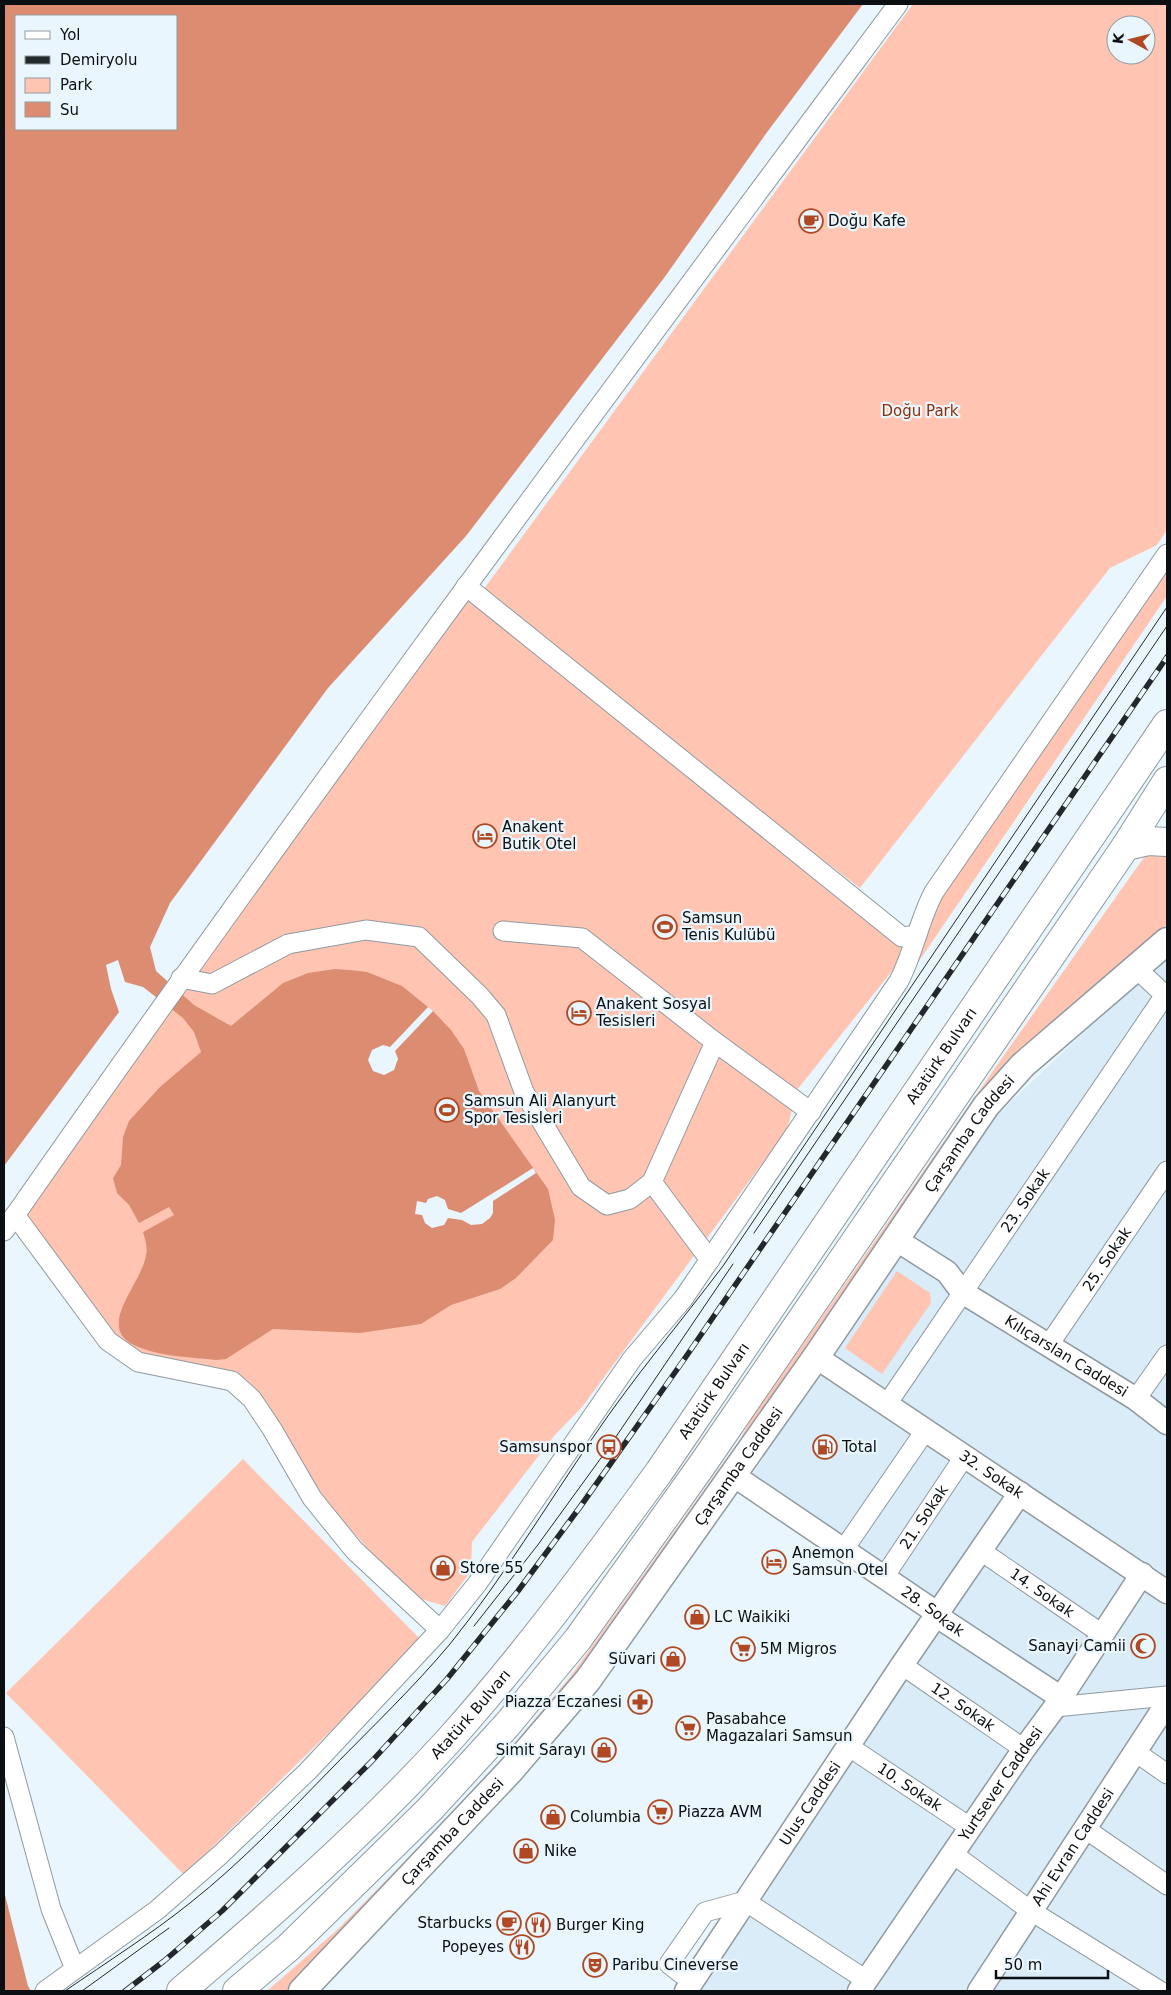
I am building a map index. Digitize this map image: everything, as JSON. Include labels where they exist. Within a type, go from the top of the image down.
[{"type":"main road","name":"Atatürk Bulvarı","points":[[181,1991],[272,1914],[386,1804],[448,1740],[525,1652],[582,1578],[659,1472],[1167,724]]},
{"type":"main road","points":[[1145,757],[1167,776]]},
{"type":"main road","points":[[237,1991],[289,1947],[430,1809],[507,1725],[578,1639],[702,1465],[1126,846],[1167,781]]},
{"type":"main road","points":[[1126,846],[1148,841],[1167,842]]},
{"type":"main road","name":"Çarşamba Caddesi","points":[[302,1991],[510,1771],[588,1680],[691,1537],[816,1357],[986,1106],[1023,1065],[1167,941]]},
{"type":"street","points":[[4,1231],[181,978],[466,586],[898,4]]},
{"type":"street","points":[[45,1991],[157,1910],[220,1856],[308,1771],[440,1630],[477,1584],[632,1359],[683,1299],[899,981],[909,960],[921,920],[934,892],[1167,554]]},
{"type":"street","points":[[466,586],[902,937],[917,935]]},
{"type":"street","points":[[181,978],[212,984],[288,944],[366,930],[419,937],[480,996],[496,1015],[524,1092],[581,1187],[607,1205],[630,1200],[652,1182],[715,1042]]},
{"type":"street","points":[[504,931],[582,938],[715,1042],[811,1112]]},
{"type":"street","points":[[1136,968],[1166,996]]},
{"type":"street","name":"23. Sokak","points":[[887,1404],[1166,996]]},
{"type":"street","name":"25. Sokak","points":[[1048,1346],[1167,1171]]},
{"type":"street","points":[[652,1182],[710,1260]]},
{"type":"street","points":[[15,1215],[108,1342],[138,1362],[232,1381],[252,1399],[272,1429],[312,1498],[354,1550],[440,1630]]},
{"type":"street","name":"Kılıçarslan Caddesi","points":[[891,1246],[939,1285],[962,1292],[1136,1399],[1167,1423]]},
{"type":"street","points":[[1136,1399],[1167,1356]]},
{"type":"street","name":"32. Sokak","points":[[816,1357],[1167,1592]]},
{"type":"street","points":[[844,1549],[925,1431]]},
{"type":"street","name":"21. Sokak","points":[[884,1577],[964,1457]]},
{"type":"street","name":"28. Sokak","points":[[733,1474],[937,1613],[946,1622],[1057,1702]]},
{"type":"street","name":"Ulus Caddesi","points":[[689,1987],[902,1665],[1020,1493]]},
{"type":"street","name":"14. Sokak","points":[[981,1551],[1102,1634]]},
{"type":"street","name":"Yurtsever Caddesi","points":[[863,1986],[1142,1574]]},
{"type":"street","name":"12. Sokak","points":[[902,1665],[1024,1749]]},
{"type":"street","points":[[1057,1702],[1167,1696]]},
{"type":"street","name":"Ahi Evran Caddesi","points":[[982,1990],[1084,1828],[1167,1703]]},
{"type":"street","points":[[4,1736],[69,1974]]},
{"type":"street","name":"10. Sokak","points":[[848,1746],[971,1828]]},
{"type":"street","points":[[1134,1751],[1167,1774]]},
{"type":"street","points":[[1084,1828],[1167,1885]]},
{"type":"street","points":[[953,1854],[1031,1911],[1160,1991]]},
{"type":"street","points":[[745,1901],[863,1986]]},
{"type":"shaded area","points":[[1167,953],[1167,1991],[699,1991],[946,1622],[744,1486],[997,1115]]},
{"type":"green space","name":"Doğu Park","points":[[913,4],[1167,4],[1167,530],[1157,545],[1110,568],[860,888],[478,597]]},
{"type":"green space","points":[[1167,568],[1167,596],[911,973],[932,912]]},
{"type":"green space","name":"Samsun Ali Alanyurt Spor Tesisleri","points":[[468,593],[904,948],[900,961],[797,1090],[787,1130],[582,1407],[554,1436],[472,1542],[471,1571],[445,1606],[411,1596],[313,1488],[259,1393],[246,1379],[231,1373],[137,1358],[112,1341],[24,1219]]},
{"type":"green space","points":[[1157,850],[1167,852],[1167,924],[1002,1071],[580,1680],[289,1991],[267,1991],[338,1929],[480,1785],[570,1677],[739,1441],[752,1418],[1145,856]]},
{"type":"green space","points":[[897,1271],[930,1293],[931,1303],[882,1374],[845,1348]]},
{"type":"green space","points":[[243,1459],[422,1641],[184,1875],[6,1693]]},
{"type":"water","points":[[4,4],[863,4],[765,135],[664,278],[466,536],[328,688],[170,903],[150,947],[156,971],[194,1005],[231,1026],[283,983],[308,973],[335,969],[367,972],[402,986],[433,1011],[451,1030],[464,1049],[479,1091],[548,1189],[555,1220],[553,1240],[516,1278],[500,1289],[451,1305],[421,1324],[360,1333],[273,1329],[226,1359],[216,1360],[159,1353],[141,1348],[126,1340],[120,1331],[119,1319],[123,1306],[143,1267],[147,1252],[143,1232],[174,1215],[169,1207],[139,1223],[129,1205],[117,1193],[113,1178],[121,1165],[123,1137],[129,1121],[160,1087],[201,1052],[194,1032],[183,1018],[143,987],[125,982],[118,960],[106,965],[111,989],[119,1012],[4,1166]]},
{"type":"water","points":[[4,1891],[28,1986],[31,1991],[4,1991]]},
{"type":"pier","points":[[428,1007],[433,1011],[395,1051],[398,1059],[394,1070],[384,1075],[373,1071],[368,1060],[372,1050],[383,1045],[390,1047]]},
{"type":"pier","points":[[533,1168],[536,1173],[493,1201],[493,1213],[482,1224],[471,1225],[462,1220],[448,1218],[444,1225],[432,1228],[425,1223],[422,1215],[415,1214],[417,1201],[426,1203],[428,1199],[437,1196],[445,1200],[448,1209],[461,1213]]},
{"type":"tram line","points":[[65,1991],[160,1926],[228,1871],[393,1706],[450,1644],[506,1568],[609,1414],[723,1266],[1167,607]]},
{"type":"tram line","points":[[754,1233],[1167,626]]},
{"type":"tram line","points":[[474,1626],[537,1546],[609,1447],[733,1264]]},
{"type":"tram line","points":[[82,1991],[169,1928]]},
{"type":"railway","points":[[125,1991],[164,1961],[222,1911],[372,1761],[447,1679],[518,1591],[683,1361],[1167,657]]},
{"type":"place","name":"Doğu Kafe","points":[[811,221]]},
{"type":"place","name":"Anakent Butik Otel","points":[[485,836]]},
{"type":"place","name":"Samsun Tenis Kulübü","points":[[665,927]]},
{"type":"place","name":"Anakent Sosyal Tesisleri","points":[[579,1013]]},
{"type":"place","name":"Samsun Ali Alanyurt Spor Tesisleri","points":[[447,1110]]},
{"type":"place","name":"Samsunspor","points":[[609,1447]]},
{"type":"place","name":"Total","points":[[825,1447]]},
{"type":"place","name":"Anemon Samsun Otel","points":[[774,1562]]},
{"type":"place","name":"Store 55","points":[[443,1568]]},
{"type":"place","name":"LC Waikiki","points":[[697,1617]]},
{"type":"place","name":"Sanayi Camii","points":[[1143,1646]]},
{"type":"place","name":"5M Migros","points":[[743,1649]]},
{"type":"place","name":"Süvari","points":[[673,1659]]},
{"type":"place","name":"Piazza Eczanesi","points":[[640,1702]]},
{"type":"place","name":"Pasabahce Magazalari Samsun","points":[[688,1728]]},
{"type":"place","name":"Simit Sarayı","points":[[604,1750]]},
{"type":"place","name":"Piazza AVM","points":[[660,1812]]},
{"type":"place","name":"Columbia","points":[[553,1817]]},
{"type":"place","name":"Nike","points":[[526,1851]]},
{"type":"place","name":"Starbucks","points":[[509,1923]]},
{"type":"place","name":"Burger King","points":[[538,1925]]},
{"type":"place","name":"Popeyes","points":[[522,1947]]},
{"type":"place","name":"Paribu Cineverse","points":[[595,1965]]}]
